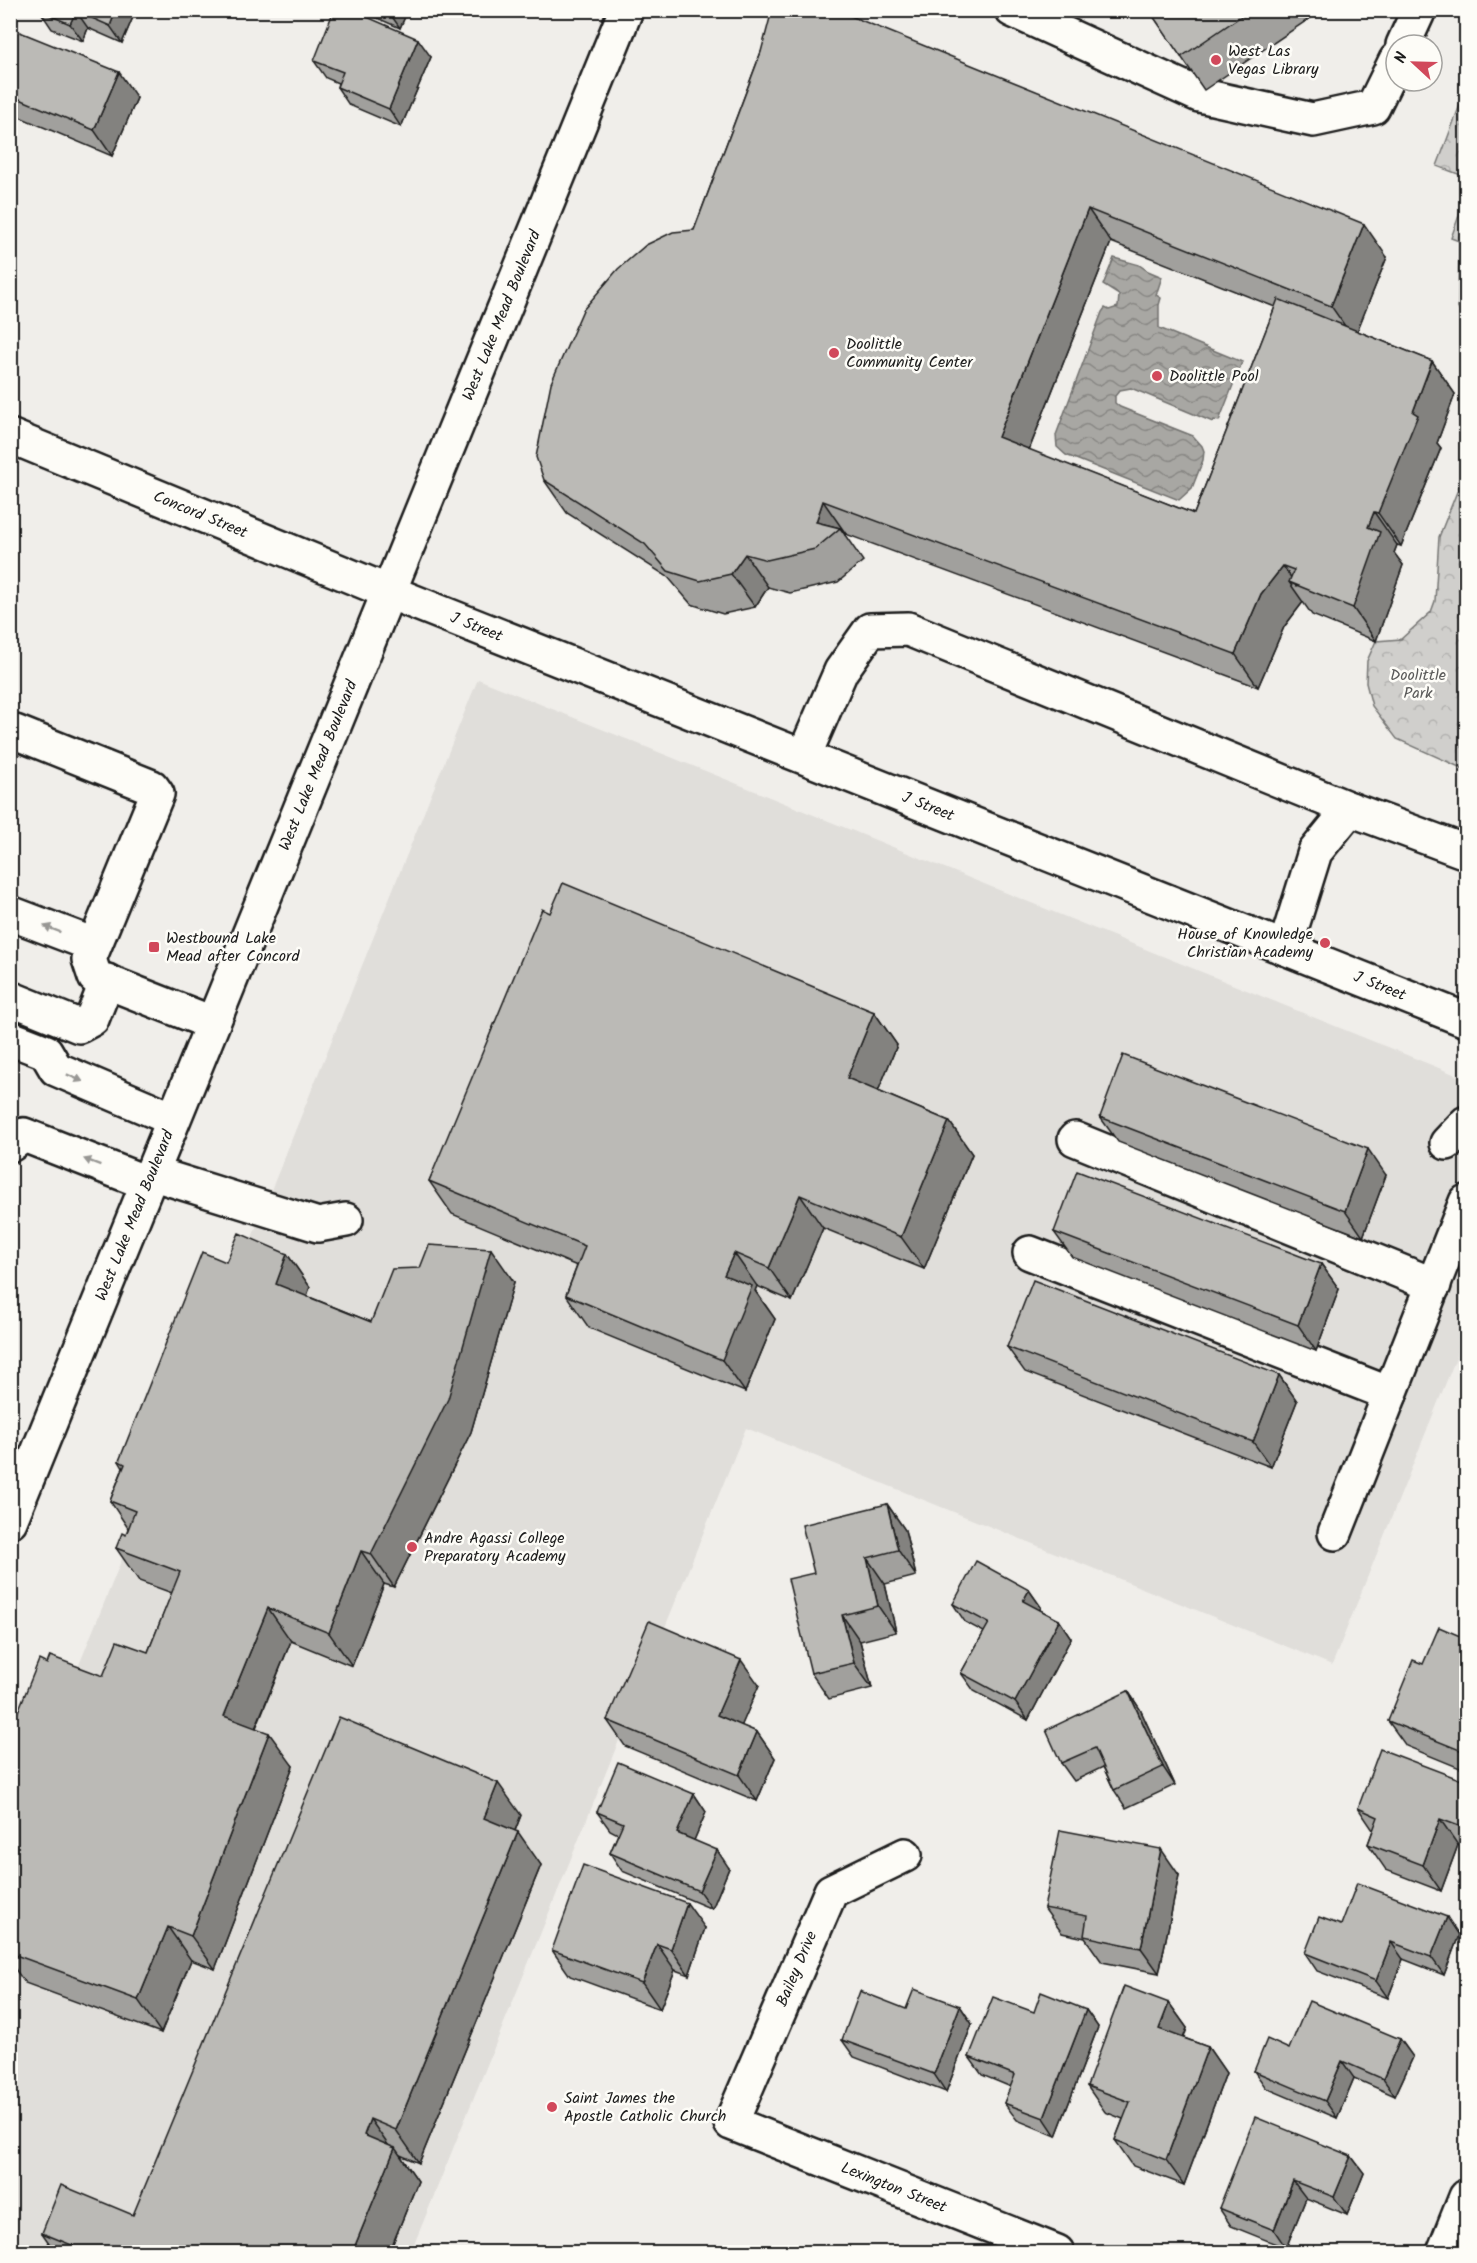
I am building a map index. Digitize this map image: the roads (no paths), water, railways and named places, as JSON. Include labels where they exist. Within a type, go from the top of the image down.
[{"type":"street","name":"West Lake Mead Boulevard","points":[[10,1521],[626,10]]},
{"type":"street","points":[[1408,33],[1419,10]]},
{"type":"street","points":[[1016,11],[1199,95],[1313,120],[1373,107],[1384,85]]},
{"type":"street","name":"Concord Street","points":[[10,436],[388,592]]},
{"type":"street","name":"J Street","points":[[388,592],[1467,1020]]},
{"type":"street","points":[[804,756],[841,671],[870,630],[908,629],[1350,809],[1467,852]]},
{"type":"street","points":[[10,734],[15,732],[152,787],[157,794],[88,959],[95,977],[212,1023]]},
{"type":"street","points":[[1285,948],[1315,852],[1350,809]]},
{"type":"street","points":[[10,913],[94,945]]},
{"type":"street","points":[[10,998],[80,1026],[92,1019],[107,981]]},
{"type":"street","points":[[10,1038],[46,1052],[56,1069],[173,1119]]},
{"type":"street","points":[[10,1145],[24,1135],[149,1178],[318,1225],[346,1220]]},
{"type":"street","points":[[1075,1139],[1434,1285]]},
{"type":"street","points":[[1335,1533],[1467,1202]]},
{"type":"street","points":[[1030,1253],[1390,1394]]},
{"type":"street","name":"Bailey Drive","points":[[731,2123],[831,1890],[905,1854]]},
{"type":"street","name":"Lexington Street","points":[[731,2123],[1058,2253]]},
{"type":"street","points":[[1444,2253],[1467,2197]]},
{"type":"water","name":"Doolittle Pool","points":[[1114,258],[1139,265],[1162,277],[1156,295],[1161,298],[1159,328],[1242,362],[1219,421],[1214,420],[1213,422],[1131,388],[1120,390],[1115,396],[1115,403],[1120,407],[1193,436],[1202,446],[1203,460],[1192,488],[1179,500],[1066,455],[1057,447],[1056,435],[1102,312],[1105,308],[1109,310],[1118,307],[1119,295],[1103,285]]},
{"type":"place","name":"West Las Vegas Library","points":[[1216,60]]},
{"type":"place","name":"Doolittle Community Center","points":[[834,353]]},
{"type":"place","name":"Doolittle Pool","points":[[1157,376]]},
{"type":"place","name":"House of Knowledge Christian Academy","points":[[1325,943]]},
{"type":"place","name":"Westbound Lake Mead after Concord","points":[[154,947]]},
{"type":"place","name":"Andre Agassi College Preparatory Academy","points":[[412,1547]]},
{"type":"place","name":"Saint James the Apostle Catholic Church","points":[[552,2107]]},
{"type":"park label","name":"Doolittle Park","points":[[1418,684]]}]
